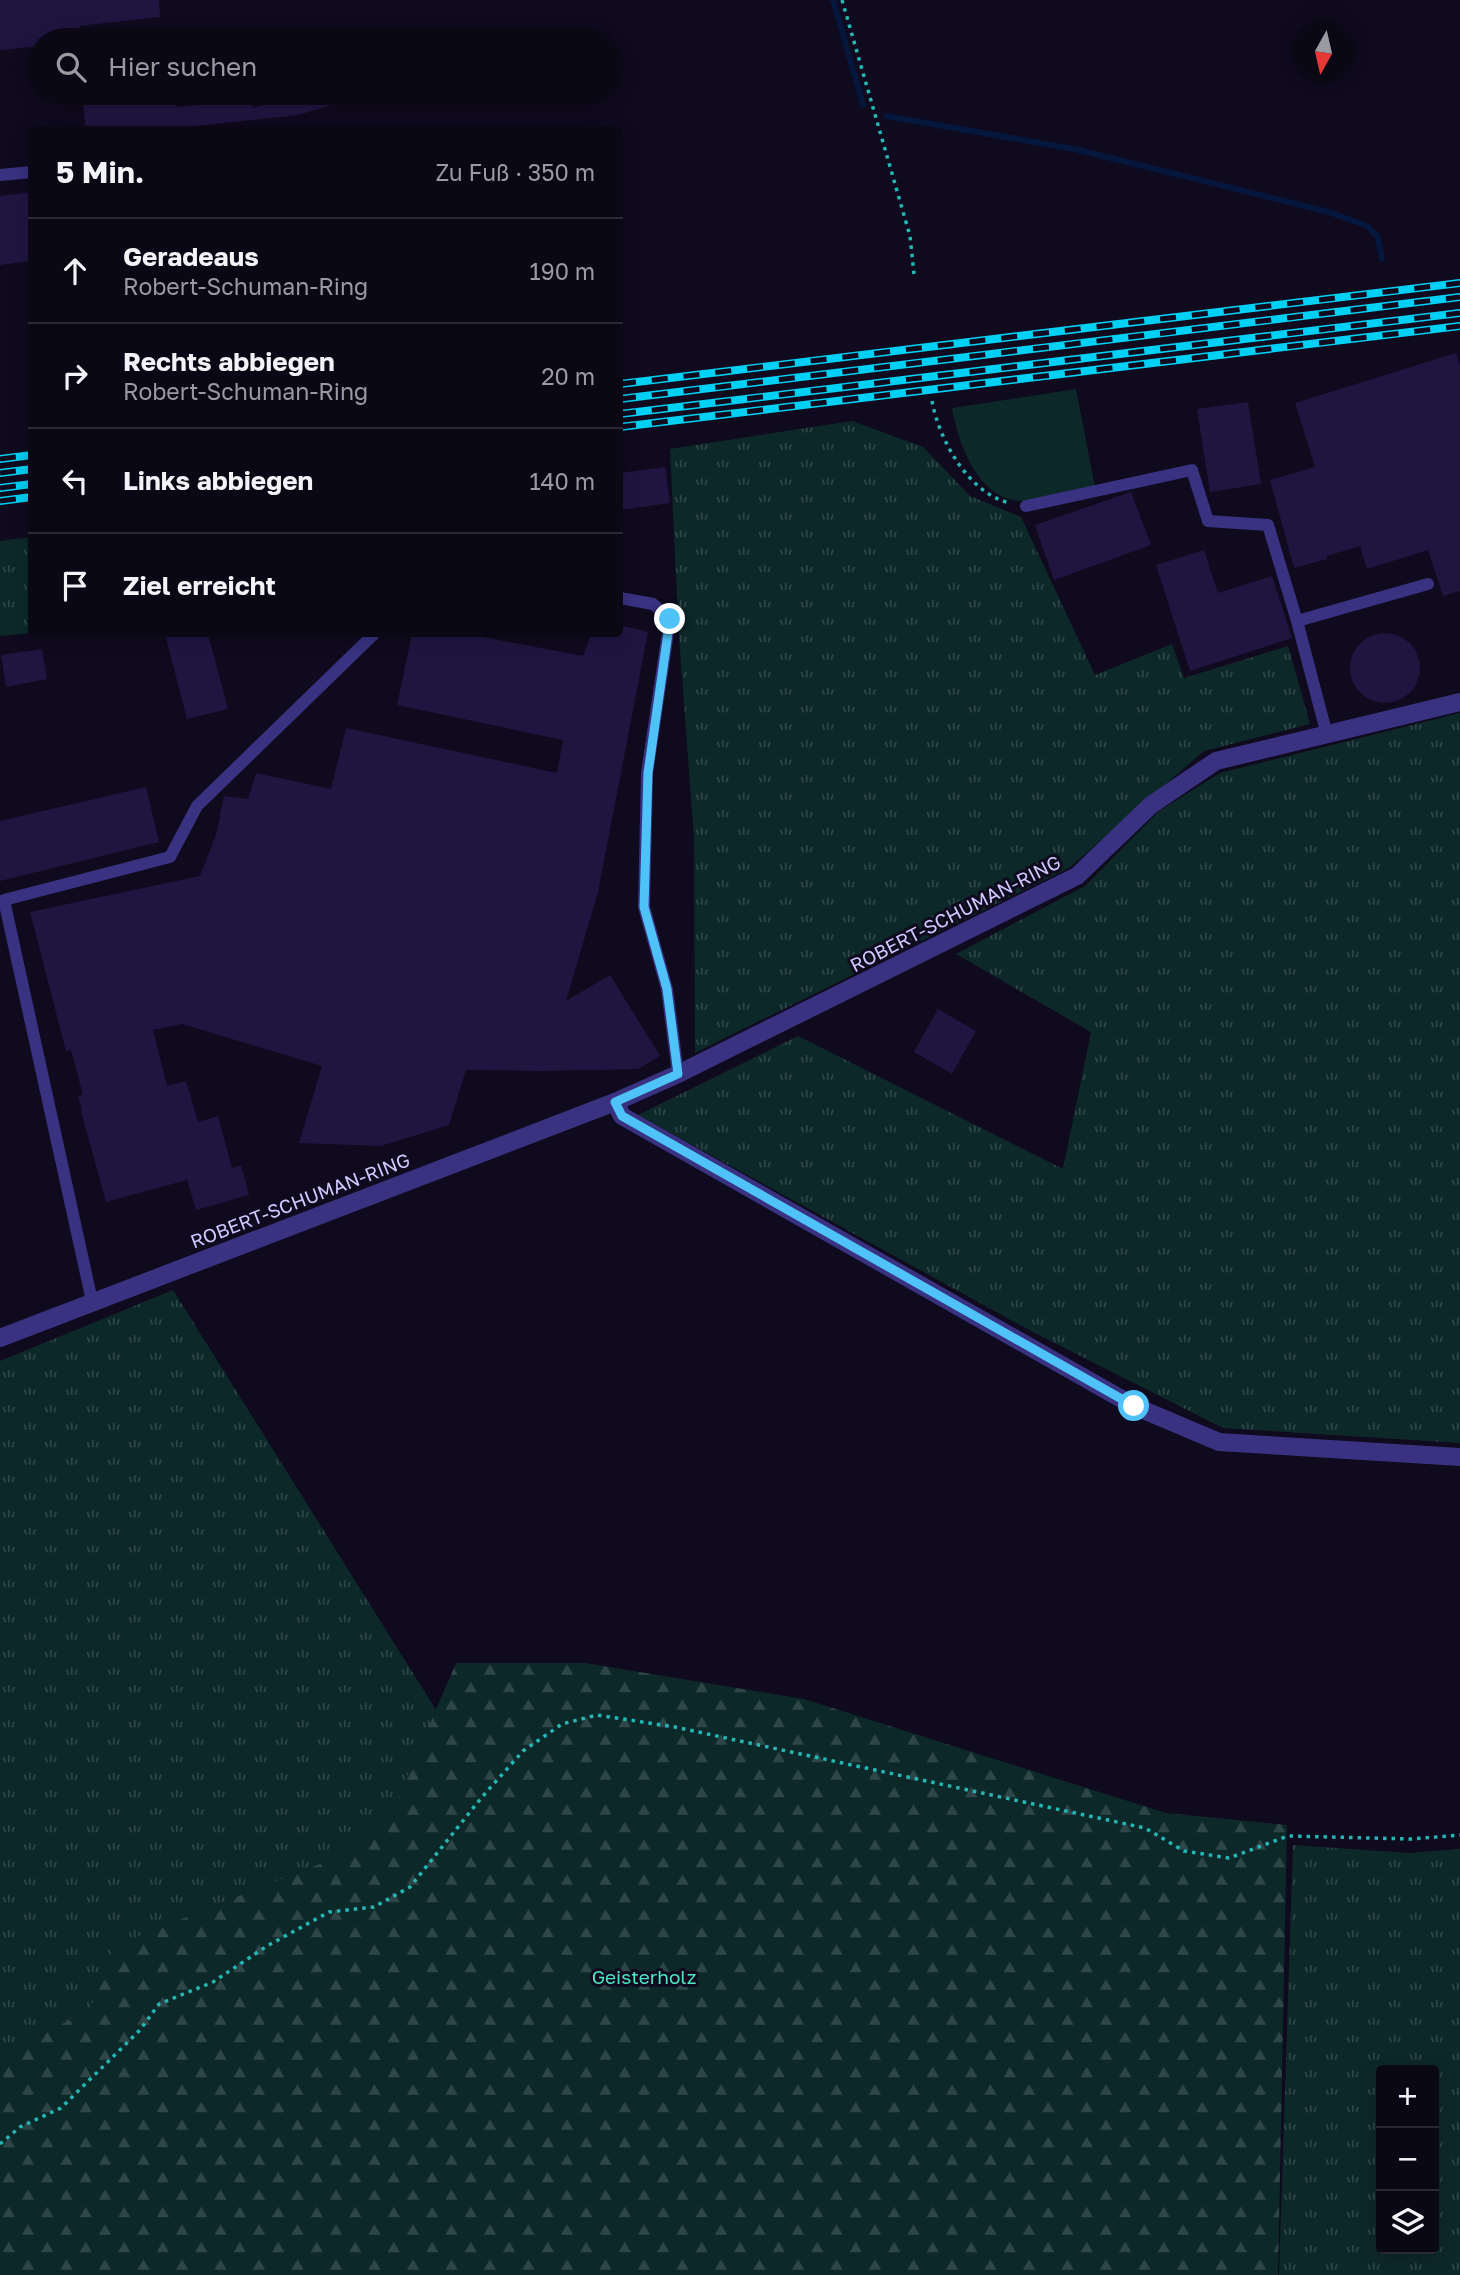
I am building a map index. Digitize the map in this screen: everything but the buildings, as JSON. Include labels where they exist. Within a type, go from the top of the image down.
[{"type":"street","name":"ROBERT-SCHUMAN-RING","points":[[0,1338],[615,1102],[678,1074],[1077,876],[1151,805],[1216,761],[1460,702]]},
{"type":"street","points":[[615,1102],[622,1116],[1134,1406],[1207,1437],[1219,1442],[1460,1457]]},
{"type":"lane","points":[[0,175],[28,172]]},
{"type":"lane","points":[[1026,506],[1192,470],[1208,522],[1268,525],[1327,735]]},
{"type":"lane","points":[[1297,621],[1428,584]]},
{"type":"lane","points":[[623,599],[653,604],[670,619],[648,773],[644,907],[667,989],[678,1074]]},
{"type":"lane","points":[[92,1301],[4,900],[170,858],[197,806],[371,637]]},
{"type":"path","points":[[842,0],[910,236],[914,274]]},
{"type":"path","points":[[932,401],[935,420],[966,475],[996,500],[1026,506]]},
{"type":"path","points":[[0,2144],[20,2127],[61,2108],[140,2030],[159,2004],[213,1982],[279,1939],[329,1912],[374,1907],[410,1887],[482,1797],[523,1751],[562,1724],[597,1715],[675,1727],[1145,1828],[1184,1851],[1229,1858],[1288,1836],[1412,1839],[1460,1835]]},
{"type":"green space","points":[[1076,389],[1095,487],[1026,501],[1010,499],[996,493],[974,470],[966,455],[952,408]]},
{"type":"green space","points":[[852,421],[923,447],[970,496],[1021,517],[1095,675],[1172,644],[1184,678],[1288,646],[1310,724],[1204,751],[1069,868],[695,1053],[694,838],[679,636],[670,449]]},
{"type":"green space","points":[[28,537],[28,633],[0,636],[0,541]]},
{"type":"green space","points":[[1460,713],[1460,1443],[1223,1428],[1029,1330],[638,1115],[798,1036],[1063,1169],[1091,1032],[956,954],[1085,886],[1159,811],[1220,773]]},
{"type":"green space","points":[[173,1290],[436,1710],[391,1814],[337,1857],[115,1946],[91,2008],[0,2058],[0,1361]]},
{"type":"green space","name":"Geisterholz","points":[[456,1663],[585,1663],[804,1699],[1166,1813],[1287,1825],[1278,2275],[0,2275],[0,2058],[91,2008],[114,1946],[337,1857],[391,1814]]},
{"type":"green space","points":[[1293,1845],[1409,1853],[1460,1849],[1460,2275],[1279,2275]]},
{"type":"waterway","points":[[833,0],[863,105]]},
{"type":"waterway","points":[[886,116],[1074,149],[1329,212],[1367,226],[1378,237],[1382,259]]},
{"type":"railway","points":[[623,384],[1460,283]]},
{"type":"railway","points":[[623,399],[1460,297]]},
{"type":"railway","points":[[623,414],[1460,313]]},
{"type":"railway","points":[[623,427],[1460,326]]},
{"type":"railway","points":[[0,459],[28,456]]},
{"type":"railway","points":[[0,473],[28,470]]},
{"type":"railway","points":[[0,488],[28,484]]},
{"type":"railway","points":[[0,501],[28,498]]},
{"type":"route","points":[[670,619],[648,773],[644,907],[667,989],[678,1074],[615,1102],[622,1116],[1134,1406]]}]
